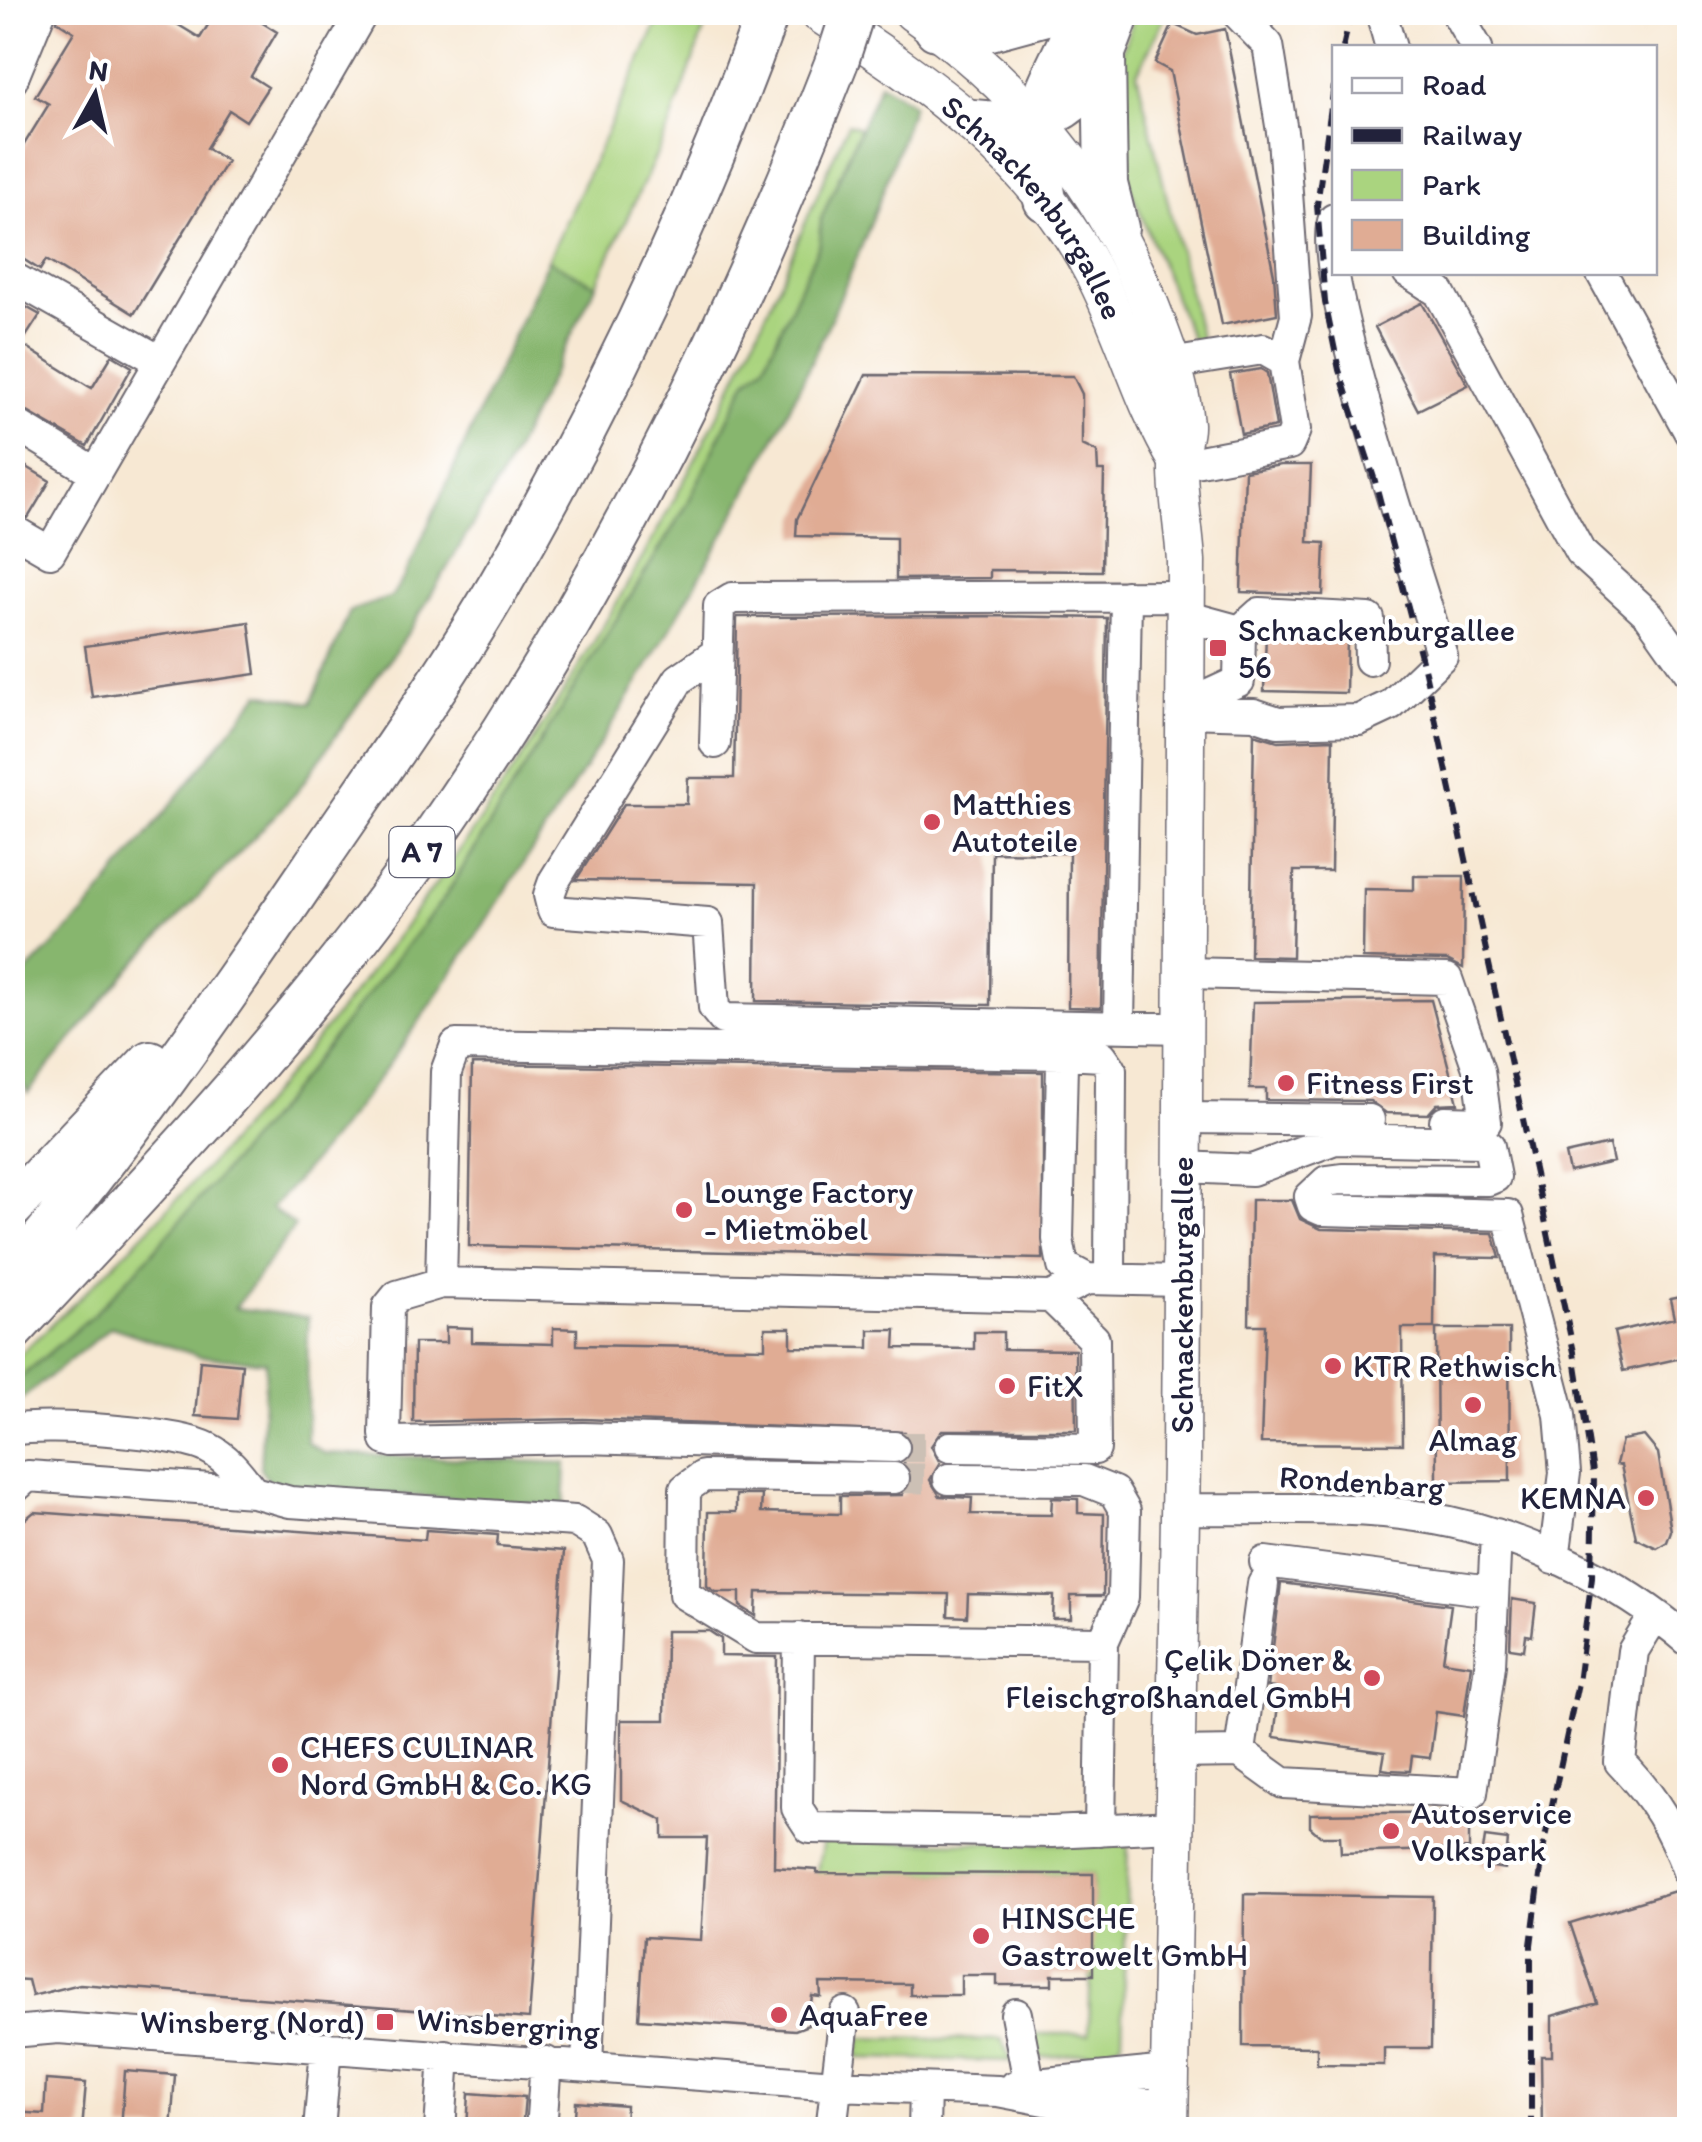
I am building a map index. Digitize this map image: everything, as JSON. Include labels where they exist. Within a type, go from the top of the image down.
[{"type":"highway","name":"A 7","points":[[12,1330],[288,1026],[433,837],[514,716],[599,576],[683,415],[794,171],[853,12]]},
{"type":"highway","points":[[925,20],[983,31],[1053,12]]},
{"type":"highway","points":[[1045,200],[1036,146],[1043,93],[1083,12]]},
{"type":"highway","points":[[974,121],[1038,120],[1071,105],[1088,86],[1104,57],[1118,12]]},
{"type":"highway","name":"A 7","points":[[12,1276],[148,1106],[413,723],[497,589],[558,479],[686,220],[767,14]]},
{"type":"highway","points":[[1104,57],[1106,184],[1116,228]]},
{"type":"highway","points":[[12,1207],[133,1084],[311,870]]},
{"type":"main road","name":"Schnackenburgallee","points":[[818,12],[974,121],[1045,200],[1095,275],[1134,359],[1158,428],[1178,463]]},
{"type":"main road","name":"Schnackenburgallee","points":[[925,20],[992,74],[1038,120],[1116,228],[1170,364],[1185,426],[1178,463],[1185,606],[1184,1028],[1169,2102]]},
{"type":"street","points":[[12,80],[40,12]]},
{"type":"street","points":[[12,530],[50,552],[363,12]]},
{"type":"street","points":[[1178,463],[1289,444],[1295,430],[1284,360],[1296,316],[1283,138],[1268,44],[1236,12]]},
{"type":"street","points":[[1381,12],[1391,45]]},
{"type":"street","points":[[1456,12],[1475,45]]},
{"type":"street","points":[[1332,229],[1328,250],[1332,268]]},
{"type":"street","points":[[1185,709],[1254,714],[1278,722],[1360,720],[1390,705],[1442,656],[1351,352],[1334,275]]},
{"type":"street","points":[[1413,275],[1439,292],[1580,552],[1649,614],[1690,673]]},
{"type":"street","points":[[1603,275],[1690,433]]},
{"type":"street","points":[[12,277],[160,360]]},
{"type":"street","points":[[1170,364],[1263,349],[1284,360]]},
{"type":"street","points":[[12,422],[94,472]]},
{"type":"street","points":[[715,743],[718,606],[732,598],[1126,596],[1185,606],[1240,631]]},
{"type":"street","points":[[1118,1026],[1126,596]]},
{"type":"street","points":[[1185,709],[1239,681],[1240,631],[1260,613],[1369,619],[1370,660]]},
{"type":"street","points":[[717,653],[679,678],[554,881],[549,895],[553,911],[708,924],[714,1008],[722,1019],[1184,1028]]},
{"type":"street","points":[[1183,1118],[1486,1122],[1479,1072],[1447,979],[1184,973]]},
{"type":"street","points":[[440,1284],[448,1058],[456,1045],[469,1043],[1102,1056],[1111,1068],[1098,1279]]},
{"type":"street","points":[[1064,1054],[1059,1253],[1063,1266],[1098,1279],[1181,1281]]},
{"type":"street","points":[[1183,1167],[1252,1170],[1335,1140],[1482,1142],[1489,1146],[1497,1168],[1495,1177],[1488,1180],[1327,1181],[1310,1197],[1313,1206],[1322,1210],[1501,1212],[1512,1222],[1560,1415],[1565,1472],[1554,1559]]},
{"type":"street","points":[[1397,1180],[1413,1175],[1419,1166],[1418,1154],[1403,1141]]},
{"type":"street","points":[[894,1446],[583,1438],[386,1440],[388,1307],[397,1296],[440,1284],[1051,1296],[1098,1279]]},
{"type":"street","points":[[950,1447],[1094,1449],[1094,1339],[1051,1296]]},
{"type":"street","points":[[12,1430],[45,1428],[191,1441],[224,1458],[253,1492]]},
{"type":"street","points":[[12,1490],[28,1476],[253,1492],[290,1502],[574,1521],[591,1529],[603,1542],[608,1560],[607,1668],[587,2066]]},
{"type":"street","points":[[894,1478],[703,1476],[685,1490],[684,1594],[756,1638],[1104,1642]]},
{"type":"street","points":[[950,1478],[1084,1480],[1114,1492],[1125,1511],[1123,1597],[1104,1642],[1100,1830]]},
{"type":"street","name":"Rondenbarg","points":[[1179,1509],[1418,1516],[1496,1534],[1554,1559],[1677,1624]]},
{"type":"street","points":[[1173,1753],[1240,1752],[1283,1783],[1472,1793],[1490,1665],[1496,1534]]},
{"type":"street","points":[[1240,1752],[1264,1573],[1491,1591]]},
{"type":"street","points":[[1677,1624],[1633,1651],[1620,1762],[1649,1791],[1674,1832],[1689,1874]]},
{"type":"street","points":[[799,1638],[797,1808],[810,1828],[1100,1830],[1172,1826]]},
{"type":"street","points":[[831,2130],[845,2012]]},
{"type":"street","points":[[1016,2014],[1029,2082]]},
{"type":"street","name":"Winsbergring","points":[[12,2032],[58,2028],[836,2085],[998,2091],[1061,2103],[1169,2102]]},
{"type":"street","points":[[319,2130],[326,2047]]},
{"type":"street","points":[[440,2130],[445,2055]]},
{"type":"street","points":[[541,2130],[546,2062]]},
{"type":"street","name":"Winsbergring","points":[[998,2091],[1029,2082],[1169,2102]]},
{"type":"street","points":[[924,2130],[925,2089]]},
{"type":"green space","points":[[662,13],[710,13],[669,128],[596,285],[548,260]]},
{"type":"green space","points":[[1135,13],[1167,13],[1137,73],[1202,345],[1195,348],[1120,163],[1117,67]]},
{"type":"green space","points":[[880,83],[913,104],[838,304],[745,495],[639,681],[466,951],[374,1084],[271,1208],[295,1226],[235,1308],[308,1317],[307,1442],[324,1453],[566,1463],[564,1506],[288,1488],[269,1482],[260,1468],[266,1362],[199,1356],[111,1327],[13,1406],[13,1384],[92,1316],[145,1261],[273,1114],[445,897],[687,505],[747,380],[764,366],[820,243],[821,219]]},
{"type":"green space","points":[[848,124],[860,128],[821,219],[820,243],[764,366],[747,380],[687,505],[445,897],[273,1114],[145,1261],[92,1316],[13,1384],[12,1361],[124,1254],[231,1140],[332,1021],[427,896],[516,767],[599,634],[675,498],[759,330]]},
{"type":"green space","points":[[548,260],[596,285],[505,470],[412,627],[296,793],[126,973],[28,1093],[13,1066],[13,986],[84,914],[260,693],[311,703],[350,611],[391,597],[405,576]]},
{"type":"green space","points":[[823,1841],[1128,1844],[1122,2041],[1106,2051],[1040,2058],[1028,2034],[1089,2034],[1093,1874],[849,1874],[819,1922],[817,1870]]},
{"type":"green space","points":[[860,2038],[1001,2040],[1012,2061],[858,2058]]},
{"type":"building","points":[[58,12],[157,12],[200,38],[216,12],[245,12],[277,32],[251,76],[268,87],[246,121],[229,110],[206,148],[227,161],[134,314],[46,260],[40,270],[12,252],[12,164],[49,104],[35,96],[74,32],[57,21]]},
{"type":"building","points":[[1173,24],[1197,35],[1225,29],[1274,275],[1277,314],[1222,325],[1170,71],[1155,63]]},
{"type":"building","points":[[12,299],[40,315],[21,344],[88,386],[92,388],[112,355],[132,367],[87,446],[12,403]]},
{"type":"building","points":[[1422,303],[1468,385],[1418,410],[1375,327]]},
{"type":"building","points":[[1261,369],[1267,373],[1276,427],[1241,434],[1230,374]]},
{"type":"building","points":[[866,375],[1073,376],[1082,394],[1082,445],[1097,452],[1098,471],[1104,471],[1102,571],[990,570],[990,578],[896,579],[896,538],[796,536],[797,519]]},
{"type":"building","points":[[12,458],[50,481],[28,518],[12,511]]},
{"type":"building","points":[[1311,465],[1308,542],[1325,543],[1323,595],[1241,592],[1245,471]]},
{"type":"building","name":"Matthies Autoteile","points":[[737,617],[1107,618],[1101,1008],[1068,1007],[1069,853],[992,852],[990,1005],[756,1001],[757,883],[576,880],[624,804],[687,804],[688,778],[734,778]]},
{"type":"building","points":[[249,622],[256,674],[92,697],[85,646]]},
{"type":"building","points":[[1266,633],[1347,637],[1346,693],[1264,691]]},
{"type":"building","points":[[1254,734],[1278,741],[1333,739],[1331,871],[1294,871],[1292,957],[1250,956]]},
{"type":"building","points":[[1414,876],[1464,876],[1463,968],[1447,960],[1363,958],[1364,889],[1414,890]]},
{"type":"building","points":[[1431,1000],[1458,1103],[1437,1104],[1428,1114],[1386,1113],[1370,1101],[1266,1100],[1266,1089],[1250,1089],[1253,1002]]},
{"type":"building","points":[[472,1064],[1043,1072],[1043,1259],[469,1246]]},
{"type":"building","points":[[1609,1144],[1613,1162],[1569,1172],[1565,1154]]},
{"type":"building","points":[[1251,1200],[1292,1200],[1300,1219],[1321,1229],[1493,1233],[1500,1258],[1435,1257],[1434,1328],[1402,1328],[1403,1444],[1261,1443],[1265,1325],[1249,1325]]},
{"type":"building","points":[[1690,1295],[1690,1356],[1623,1371],[1614,1332],[1674,1318],[1670,1299]]},
{"type":"building","points":[[446,1327],[472,1328],[472,1342],[553,1344],[553,1328],[577,1329],[577,1345],[765,1348],[765,1328],[791,1328],[791,1347],[869,1348],[869,1330],[896,1330],[895,1348],[974,1349],[974,1332],[1003,1332],[1003,1349],[1075,1350],[1076,1430],[942,1430],[931,1446],[940,1463],[930,1480],[940,1496],[972,1498],[971,1514],[1051,1515],[1052,1498],[1078,1499],[1078,1513],[1104,1514],[1103,1596],[1071,1596],[1071,1619],[1053,1619],[1054,1596],[968,1594],[967,1617],[948,1616],[949,1594],[757,1592],[756,1616],[740,1606],[740,1592],[716,1592],[707,1586],[708,1512],[736,1512],[736,1495],[762,1495],[761,1512],[840,1514],[840,1496],[902,1495],[913,1479],[904,1462],[913,1447],[905,1432],[584,1419],[413,1422],[414,1343],[446,1343]]},
{"type":"building","name":"Almag","points":[[1436,1329],[1509,1329],[1510,1481],[1437,1482]]},
{"type":"building","points":[[200,1360],[242,1364],[237,1419],[195,1416]]},
{"type":"building","name":"KEMNA","points":[[1644,1436],[1658,1453],[1671,1531],[1667,1542],[1657,1548],[1636,1538],[1621,1465],[1616,1464],[1622,1440]]},
{"type":"building","name":"CHEFS CULINAR Nord GmbH & Co. KG","points":[[34,1512],[425,1540],[426,1530],[498,1535],[497,1546],[564,1551],[529,2019],[80,1984],[32,1996],[28,1980],[12,1979],[12,1530]]},
{"type":"building","name":"Çelik Döner & Fleischgroßhandel GmbH","points":[[1281,1583],[1451,1605],[1443,1661],[1471,1665],[1464,1716],[1436,1712],[1430,1758],[1412,1756],[1410,1771],[1389,1770],[1382,1769],[1385,1752],[1274,1737],[1280,1689],[1268,1687]]},
{"type":"building","points":[[1512,1599],[1536,1603],[1532,1636],[1526,1635],[1524,1650],[1510,1648]]},
{"type":"building","points":[[666,1631],[709,1631],[721,1639],[721,1656],[777,1657],[774,1867],[817,1873],[1093,1874],[1093,1975],[1052,1975],[1052,1985],[997,1985],[997,1975],[961,1975],[961,1995],[910,1995],[910,1984],[820,1983],[821,1997],[812,1996],[808,2025],[795,2030],[639,2019],[644,1937],[701,1940],[707,1838],[663,1838],[663,1820],[621,1800],[621,1720],[665,1720]]},
{"type":"building","name":"Autoservice Volkspark","points":[[1469,1812],[1469,1849],[1341,1853],[1340,1836],[1320,1836],[1310,1827],[1310,1814]]},
{"type":"building","points":[[1485,1837],[1508,1840],[1505,1869],[1481,1865]]},
{"type":"building","points":[[1675,1891],[1678,1896],[1690,1892],[1690,2130],[1542,2130],[1541,2056],[1552,2056],[1552,2016],[1597,2003],[1570,1923]]},
{"type":"building","points":[[1244,1894],[1433,1897],[1431,2048],[1384,2048],[1384,2065],[1317,2064],[1317,2047],[1243,2046]]},
{"type":"building","points":[[125,2071],[175,2075],[171,2130],[121,2130]]},
{"type":"building","points":[[46,2080],[86,2083],[82,2130],[12,2130],[12,2112],[44,2114]]},
{"type":"building","points":[[469,2093],[525,2097],[522,2130],[467,2130]]},
{"type":"building","points":[[576,2102],[626,2106],[625,2130],[574,2130]]},
{"type":"tunnel","points":[[894,1447],[950,1447]]},
{"type":"tunnel","points":[[894,1478],[949,1479]]},
{"type":"railway","points":[[1344,45],[1351,12]]},
{"type":"railway","points":[[1332,100],[1317,205],[1325,302],[1339,370],[1375,481],[1425,672],[1574,1352],[1594,1478],[1592,1577],[1578,1683],[1545,1838],[1531,1945],[1531,2130]]},
{"type":"place","name":"Schnackenburgallee 56","points":[[1218,648]]},
{"type":"place","name":"Matthies Autoteile","points":[[932,822]]},
{"type":"place","name":"Fitness First","points":[[1286,1083]]},
{"type":"place","name":"Lounge Factory - Mietmöbel","points":[[684,1210]]},
{"type":"place","name":"KTR Rethwisch","points":[[1333,1366]]},
{"type":"place","name":"FitX","points":[[1007,1386]]},
{"type":"place","name":"Almag","points":[[1473,1405]]},
{"type":"place","name":"KEMNA","points":[[1646,1498]]},
{"type":"place","name":"Çelik Döner & Fleischgroßhandel GmbH","points":[[1372,1678]]},
{"type":"place","name":"CHEFS CULINAR Nord GmbH & Co. KG","points":[[280,1765]]},
{"type":"place","name":"Autoservice Volkspark","points":[[1391,1831]]},
{"type":"place","name":"HINSCHE Gastrowelt GmbH","points":[[981,1936]]},
{"type":"place","name":"AquaFree","points":[[779,2015]]},
{"type":"place","name":"Winsberg (Nord)","points":[[385,2022]]}]
